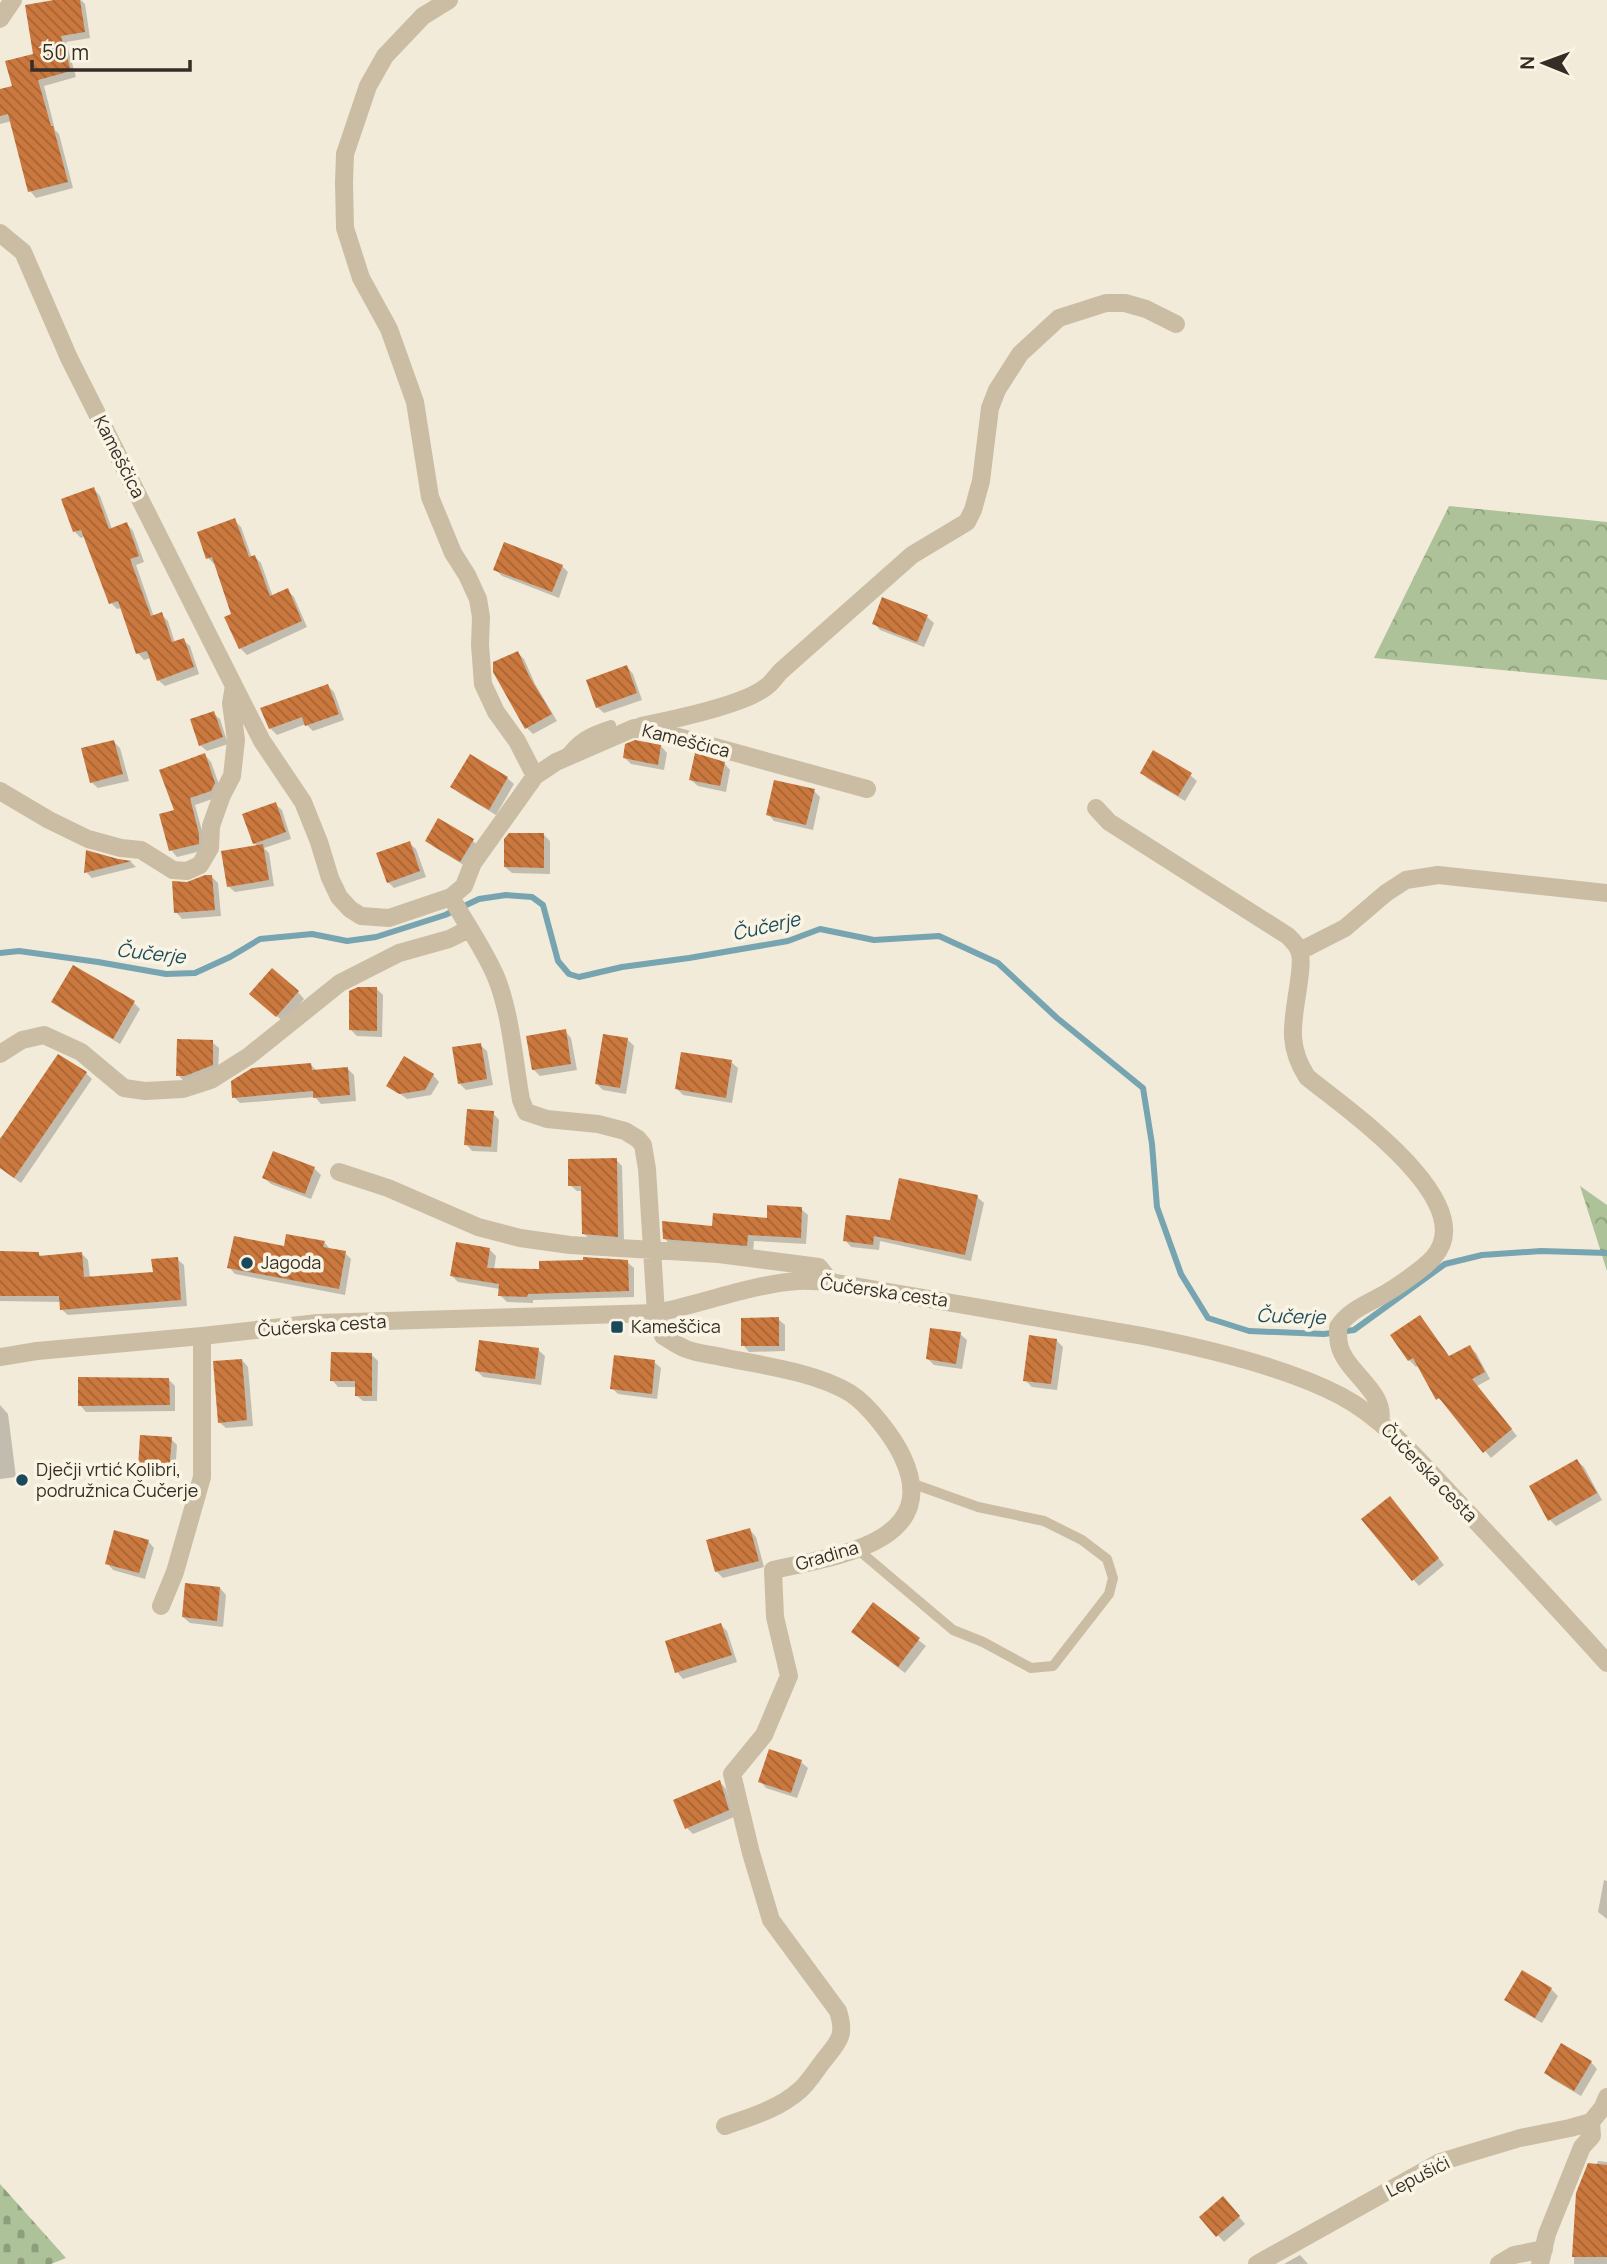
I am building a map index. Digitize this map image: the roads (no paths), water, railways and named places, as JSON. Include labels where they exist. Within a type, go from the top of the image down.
[{"type":"street","points":[[0,19],[13,0]]},
{"type":"street","points":[[449,0],[423,16],[386,56],[368,86],[345,154],[345,229],[361,278],[389,329],[415,402],[430,497],[453,553],[478,599],[483,684],[496,712],[517,741],[535,776]]},
{"type":"street","name":"Kameščica","points":[[0,233],[23,252],[69,358],[234,686],[262,741],[303,802],[330,878],[339,897],[349,909],[361,916],[389,918],[458,911],[472,863],[535,776],[562,760],[634,728],[671,735],[867,789]]},
{"type":"street","points":[[634,728],[738,701],[765,688],[912,555],[967,522],[974,510],[981,481],[990,408],[997,390],[1020,354],[1059,318],[1106,303],[1125,303],[1146,309],[1176,324]]},
{"type":"street","name":"Kameščica","points":[[0,792],[88,839],[121,848],[141,850],[173,870],[187,871],[200,865],[210,848],[211,826],[232,776],[236,740],[231,703],[234,686]]},
{"type":"street","points":[[1096,808],[1109,822],[1288,936],[1300,951],[1301,967],[1292,1027],[1296,1061],[1307,1077],[1408,1163],[1432,1192],[1440,1210],[1443,1227],[1442,1244],[1432,1259],[1384,1294],[1351,1311],[1338,1327],[1339,1345],[1350,1365],[1380,1404],[1380,1422]]},
{"type":"street","points":[[1300,951],[1345,928],[1386,893],[1406,880],[1438,875],[1607,893]]},
{"type":"street","points":[[0,1054],[22,1040],[44,1035],[81,1052],[124,1088],[145,1091],[183,1089],[211,1080],[239,1062],[340,983],[399,953],[449,939],[458,911]]},
{"type":"street","points":[[458,911],[485,952],[498,980],[526,1112],[547,1119],[598,1124],[625,1131],[642,1145],[647,1168],[656,1313],[663,1336],[687,1349],[812,1377],[851,1394],[895,1441],[909,1471],[911,1483]]},
{"type":"street","points":[[339,1172],[388,1188],[478,1227],[520,1238],[570,1245],[719,1254],[819,1267],[831,1282]]},
{"type":"street","name":"Čučerska cesta","points":[[0,1357],[318,1323],[656,1313],[692,1306],[734,1293],[798,1281],[831,1282],[1183,1344],[1292,1376],[1341,1396],[1380,1422],[1607,1662]]},
{"type":"street","points":[[161,1606],[175,1572],[202,1477],[202,1336]]},
{"type":"street","name":"Gradina","points":[[725,2126],[772,2108],[800,2090],[841,2037],[843,2025],[838,2011],[771,1920],[732,1774],[764,1735],[789,1676],[775,1617],[773,1570],[831,1558],[880,1540],[900,1523],[909,1510],[911,1483]]},
{"type":"street","points":[[1499,2264],[1514,2255],[1542,2256],[1547,2234],[1582,2147],[1592,2136],[1591,2122],[1603,2108],[1607,2096]]},
{"type":"street","name":"Lepušići","points":[[1257,2264],[1440,2162],[1520,2138],[1570,2129],[1591,2122]]},
{"type":"lane","points":[[562,760],[572,744],[585,734],[611,725]]},
{"type":"lane","points":[[856,1548],[953,1630],[1031,1668],[1053,1666],[1110,1594],[1113,1578],[1107,1559],[1082,1540],[1044,1521],[978,1507],[911,1483]]},
{"type":"waterway","name":"Čučerje","points":[[0,953],[19,951],[166,974],[195,973],[260,939],[312,934],[347,941],[376,937],[445,915],[479,899],[506,895],[532,897],[543,905],[558,961],[569,974],[579,977],[622,967],[788,941],[820,929],[874,940],[939,936],[998,963],[1057,1018],[1143,1088],[1152,1144],[1157,1207],[1181,1274],[1208,1318],[1249,1331],[1324,1334],[1354,1330],[1445,1264],[1482,1255],[1541,1251],[1607,1253]]},
{"type":"place","name":"Jagoda","points":[[247,1263]]},
{"type":"place","name":"Kameščica","points":[[617,1327]]},
{"type":"place","name":"Dječji vrtić Kolibri, podružnica Čučerje","points":[[22,1480]]}]
